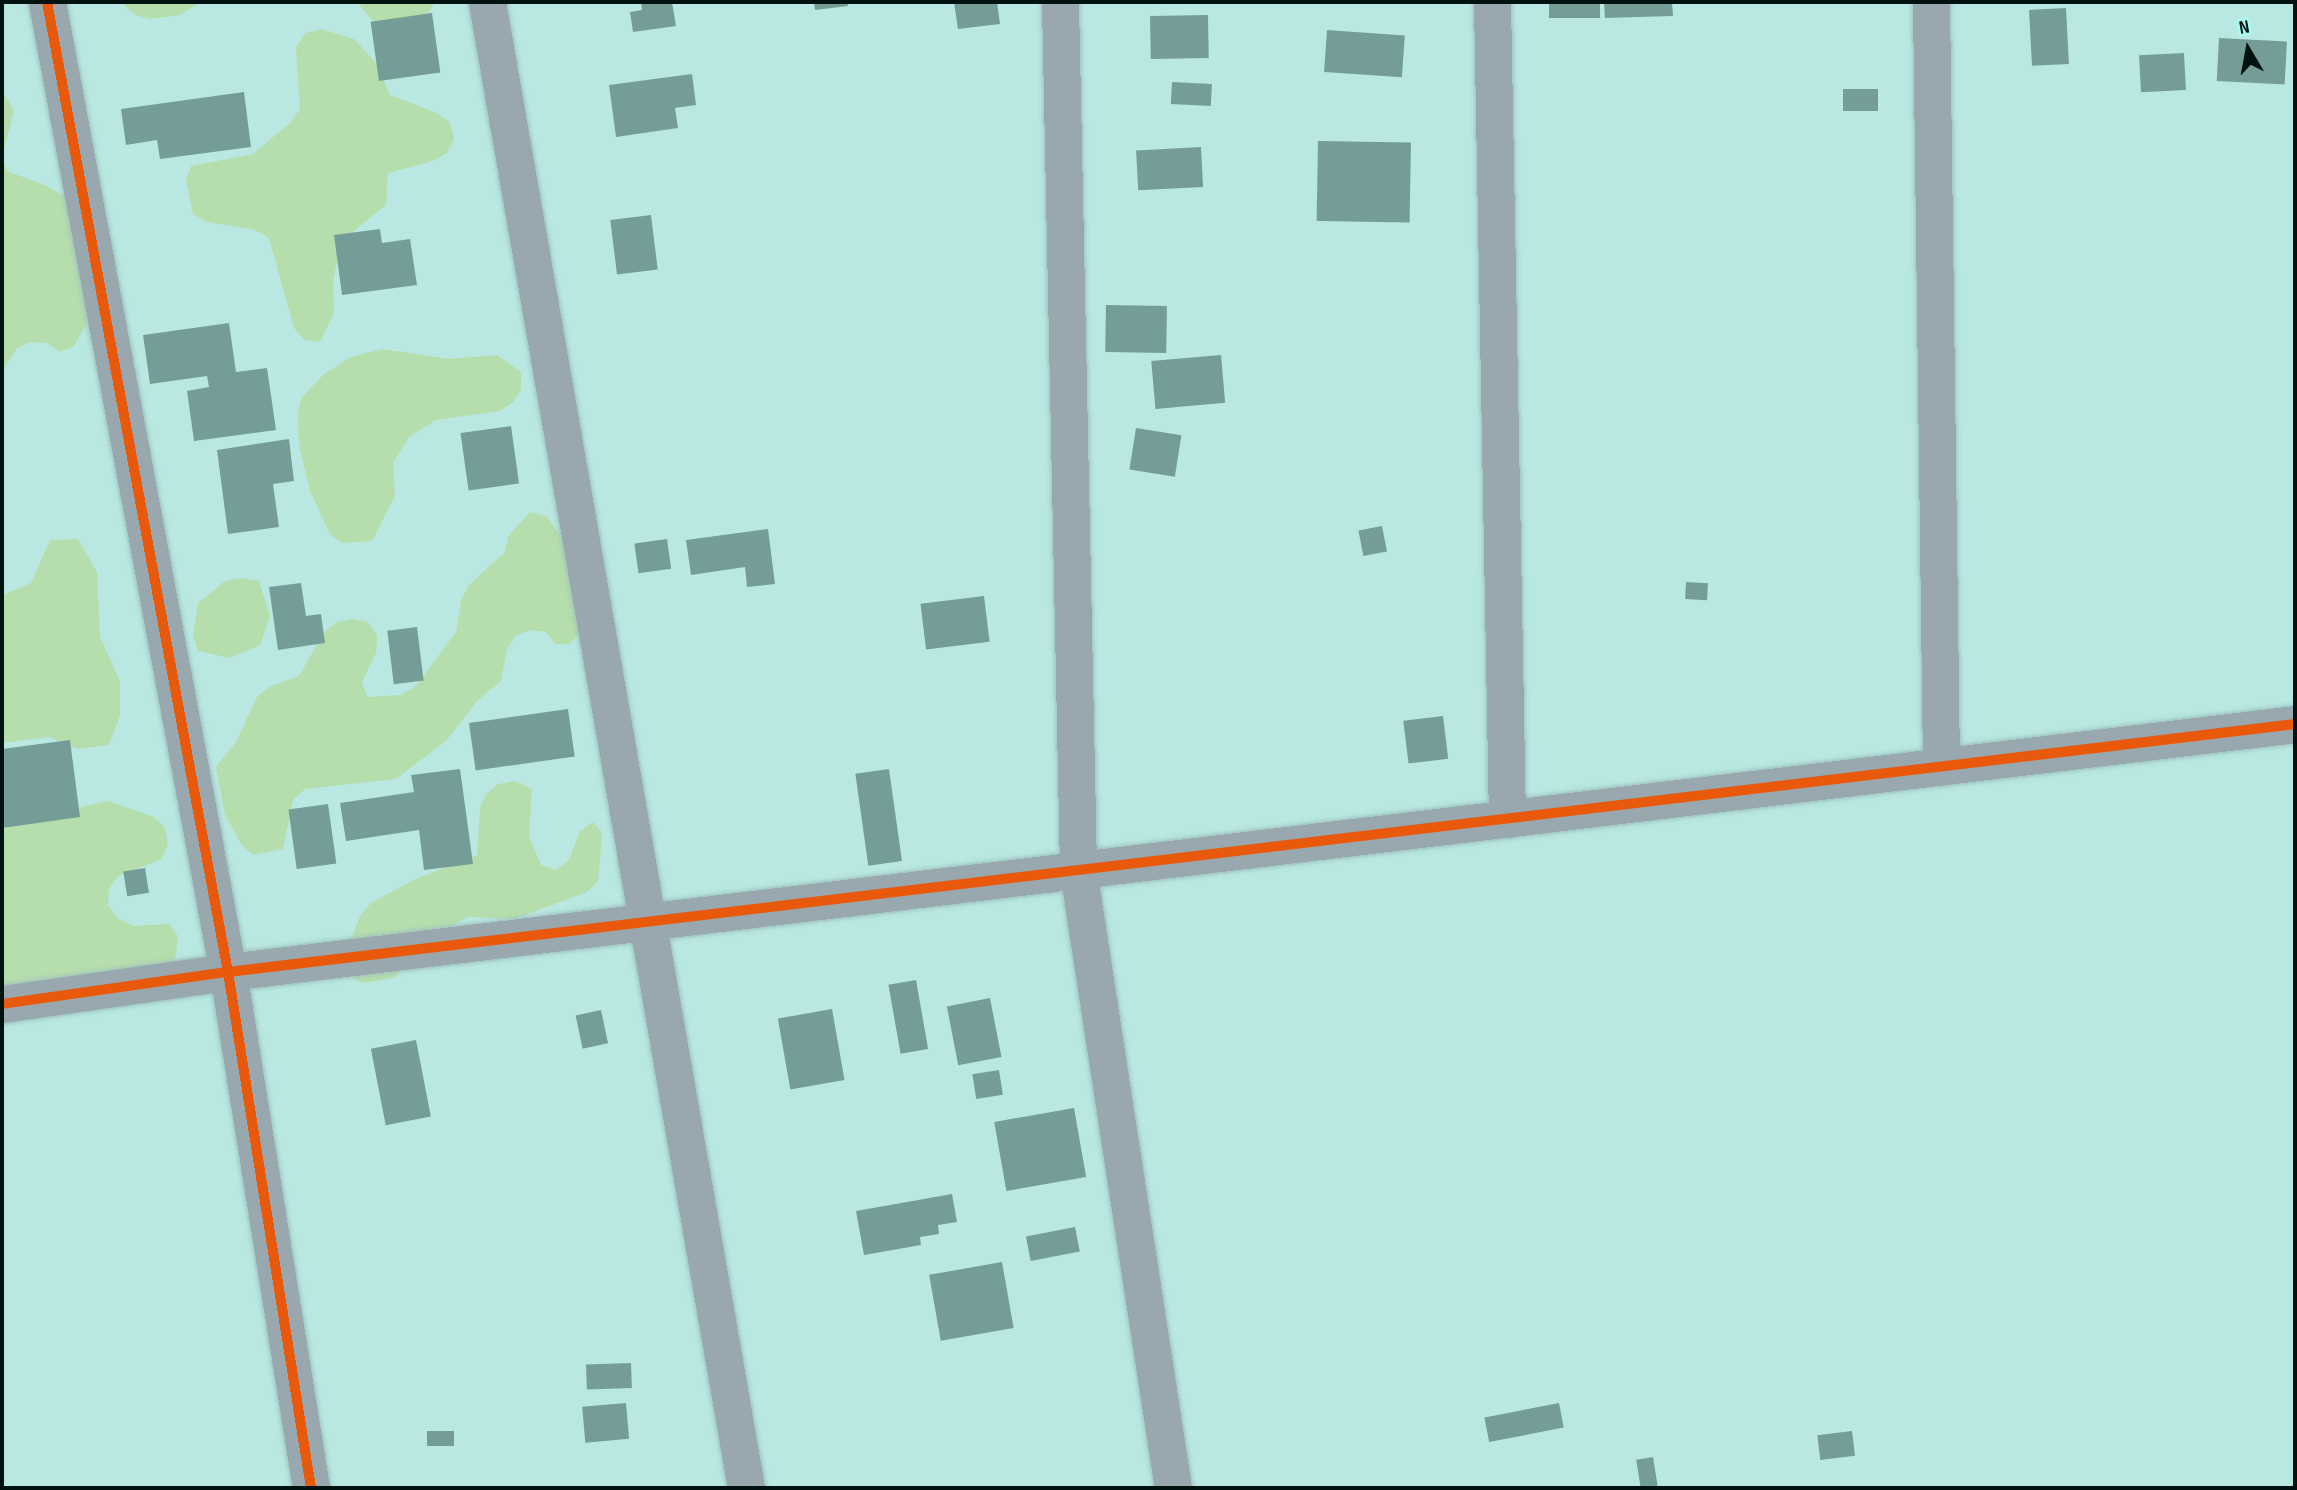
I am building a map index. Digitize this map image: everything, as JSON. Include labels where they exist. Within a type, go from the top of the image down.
[{"type":"street","points":[[47,2],[228,972],[311,1488]]},
{"type":"street","points":[[488,2],[747,1488]]},
{"type":"street","points":[[1060,2],[1078,870],[1173,1488]]},
{"type":"street","points":[[1492,2],[1507,819]]},
{"type":"street","points":[[1931,2],[1941,766]]},
{"type":"street","points":[[2,1004],[228,972],[2295,724]]},
{"type":"green space","points":[[121,2],[201,2],[180,15],[150,19],[135,15]]},
{"type":"green space","points":[[357,2],[435,2],[426,17],[380,29]]},
{"type":"green space","points":[[321,29],[354,39],[376,63],[390,95],[437,113],[450,122],[454,139],[447,153],[433,161],[388,173],[386,205],[350,234],[340,248],[333,281],[334,313],[320,342],[304,340],[294,328],[269,238],[255,230],[207,222],[193,214],[186,181],[191,166],[253,154],[290,123],[300,109],[296,47],[305,33]]},
{"type":"green space","points":[[2,90],[14,111],[2,157]]},
{"type":"green space","points":[[2,157],[7,171],[47,186],[99,218],[115,262],[112,278],[74,346],[60,352],[47,343],[31,342],[17,348],[2,371]]},
{"type":"green space","points":[[382,349],[449,359],[497,355],[521,372],[521,389],[513,402],[500,411],[436,420],[409,437],[393,463],[395,496],[372,541],[342,543],[330,534],[310,491],[299,445],[298,413],[302,397],[324,374],[351,357]]},
{"type":"green space","points":[[530,512],[547,516],[562,539],[581,631],[570,644],[555,644],[546,632],[530,630],[515,636],[507,649],[501,681],[477,701],[447,740],[396,779],[305,789],[293,800],[283,849],[253,855],[241,844],[225,815],[216,767],[236,742],[257,697],[269,687],[299,676],[324,632],[337,622],[353,619],[368,622],[377,636],[376,653],[362,682],[367,697],[400,695],[416,686],[456,632],[461,600],[469,585],[505,552],[508,536]]},
{"type":"green space","points":[[78,539],[97,572],[100,637],[120,681],[120,715],[115,730],[108,745],[79,749],[49,737],[2,743],[2,595],[31,583],[50,540]]},
{"type":"green space","points":[[242,578],[259,581],[270,616],[260,645],[230,658],[198,651],[193,635],[198,603],[225,581]]},
{"type":"green space","points":[[515,781],[532,789],[529,836],[541,865],[556,870],[569,860],[580,831],[593,822],[602,833],[598,881],[587,892],[514,919],[468,917],[439,933],[394,978],[363,983],[349,976],[343,962],[360,916],[371,903],[415,879],[477,855],[480,808],[486,794],[498,784]]},
{"type":"green space","points":[[108,801],[154,817],[165,828],[168,844],[162,859],[118,876],[109,889],[108,905],[117,918],[133,926],[169,924],[178,936],[176,955],[169,969],[2,1005],[2,824]]},
{"type":"building","points":[[641,2],[672,2],[676,26],[633,32],[630,12],[642,10]]},
{"type":"building","points":[[814,2],[847,2],[848,6],[815,10]]},
{"type":"building","points":[[954,2],[997,2],[1000,24],[958,29]]},
{"type":"building","points":[[1549,2],[1600,2],[1600,18],[1549,18]]},
{"type":"building","points":[[1604,2],[1672,2],[1673,16],[1605,18]]},
{"type":"building","points":[[2066,8],[2069,64],[2032,66],[2029,10]]},
{"type":"building","points":[[432,13],[440,72],[379,81],[371,22]]},
{"type":"building","points":[[1208,15],[1209,58],[1151,59],[1150,16]]},
{"type":"building","points":[[1327,30],[1405,35],[1402,77],[1324,72]]},
{"type":"building","points":[[2219,38],[2287,42],[2285,84],[2217,81]]},
{"type":"building","points":[[2184,53],[2186,90],[2141,92],[2139,55]]},
{"type":"building","points":[[692,74],[696,105],[675,108],[678,128],[616,137],[609,85]]},
{"type":"building","points":[[1172,82],[1212,84],[1211,106],[1171,104]]},
{"type":"building","points":[[1843,89],[1878,89],[1878,111],[1843,111]]},
{"type":"building","points":[[244,92],[251,147],[160,159],[157,140],[126,145],[121,109]]},
{"type":"building","points":[[1318,141],[1411,143],[1410,223],[1317,221]]},
{"type":"building","points":[[1201,147],[1203,187],[1138,190],[1136,150]]},
{"type":"building","points":[[651,215],[658,270],[617,275],[610,220]]},
{"type":"building","points":[[380,229],[382,243],[410,239],[417,285],[342,295],[334,235]]},
{"type":"building","points":[[1106,305],[1167,306],[1166,353],[1105,352]]},
{"type":"building","points":[[229,323],[236,372],[267,368],[276,430],[194,441],[187,391],[209,387],[207,376],[150,384],[143,335]]},
{"type":"building","points":[[1221,355],[1225,403],[1155,409],[1151,361]]},
{"type":"building","points":[[511,426],[519,483],[469,491],[460,433]]},
{"type":"building","points":[[1136,428],[1181,435],[1175,477],[1129,469]]},
{"type":"building","points":[[289,439],[294,481],[273,484],[279,527],[228,534],[217,450]]},
{"type":"building","points":[[1382,526],[1387,552],[1363,556],[1358,531]]},
{"type":"building","points":[[768,529],[775,584],[747,587],[745,567],[691,575],[686,540]]},
{"type":"building","points":[[667,539],[671,569],[638,573],[634,544]]},
{"type":"building","points":[[1686,582],[1708,583],[1707,600],[1685,599]]},
{"type":"building","points":[[301,583],[306,616],[321,614],[325,643],[278,650],[269,587]]},
{"type":"building","points":[[984,596],[990,642],[926,649],[920,604]]},
{"type":"building","points":[[417,627],[424,681],[394,684],[387,631]]},
{"type":"building","points":[[568,709],[575,757],[476,770],[469,723]]},
{"type":"building","points":[[1443,716],[1448,759],[1409,764],[1403,721]]},
{"type":"building","points":[[70,740],[80,817],[2,828],[2,749]]},
{"type":"building","points":[[460,769],[473,864],[424,870],[419,830],[346,841],[340,803],[414,792],[411,775]]},
{"type":"building","points":[[889,769],[902,861],[868,866],[855,774]]},
{"type":"building","points":[[328,804],[336,863],[297,869],[288,810]]},
{"type":"building","points":[[145,868],[149,893],[127,896],[123,871]]},
{"type":"building","points":[[916,980],[928,1049],[901,1054],[888,985]]},
{"type":"building","points":[[990,998],[1001,1057],[958,1065],[947,1006]]},
{"type":"building","points":[[832,1009],[845,1080],[790,1089],[778,1019]]},
{"type":"building","points":[[601,1010],[608,1043],[583,1049],[576,1015]]},
{"type":"building","points":[[416,1040],[431,1117],[386,1125],[371,1049]]},
{"type":"building","points":[[999,1070],[1003,1095],[976,1099],[972,1074]]},
{"type":"building","points":[[1074,1108],[1086,1177],[1006,1191],[994,1122]]},
{"type":"building","points":[[952,1194],[957,1222],[938,1225],[939,1234],[920,1237],[921,1245],[864,1255],[856,1211]]},
{"type":"building","points":[[1075,1227],[1080,1252],[1031,1261],[1026,1237]]},
{"type":"building","points":[[1002,1262],[1014,1328],[941,1341],[929,1275]]},
{"type":"building","points":[[631,1363],[632,1388],[587,1390],[586,1365]]},
{"type":"building","points":[[626,1403],[629,1439],[585,1443],[582,1407]]},
{"type":"building","points":[[1559,1403],[1564,1428],[1489,1442],[1484,1418]]},
{"type":"building","points":[[427,1431],[454,1431],[454,1446],[427,1446]]},
{"type":"building","points":[[1852,1431],[1855,1456],[1820,1460],[1817,1435]]},
{"type":"building","points":[[1653,1457],[1658,1488],[1641,1488],[1636,1460]]},
{"type":"cycle path","points":[[47,2],[228,972],[311,1488]]},
{"type":"cycle path","points":[[2,1004],[228,972],[2295,724]]}]
